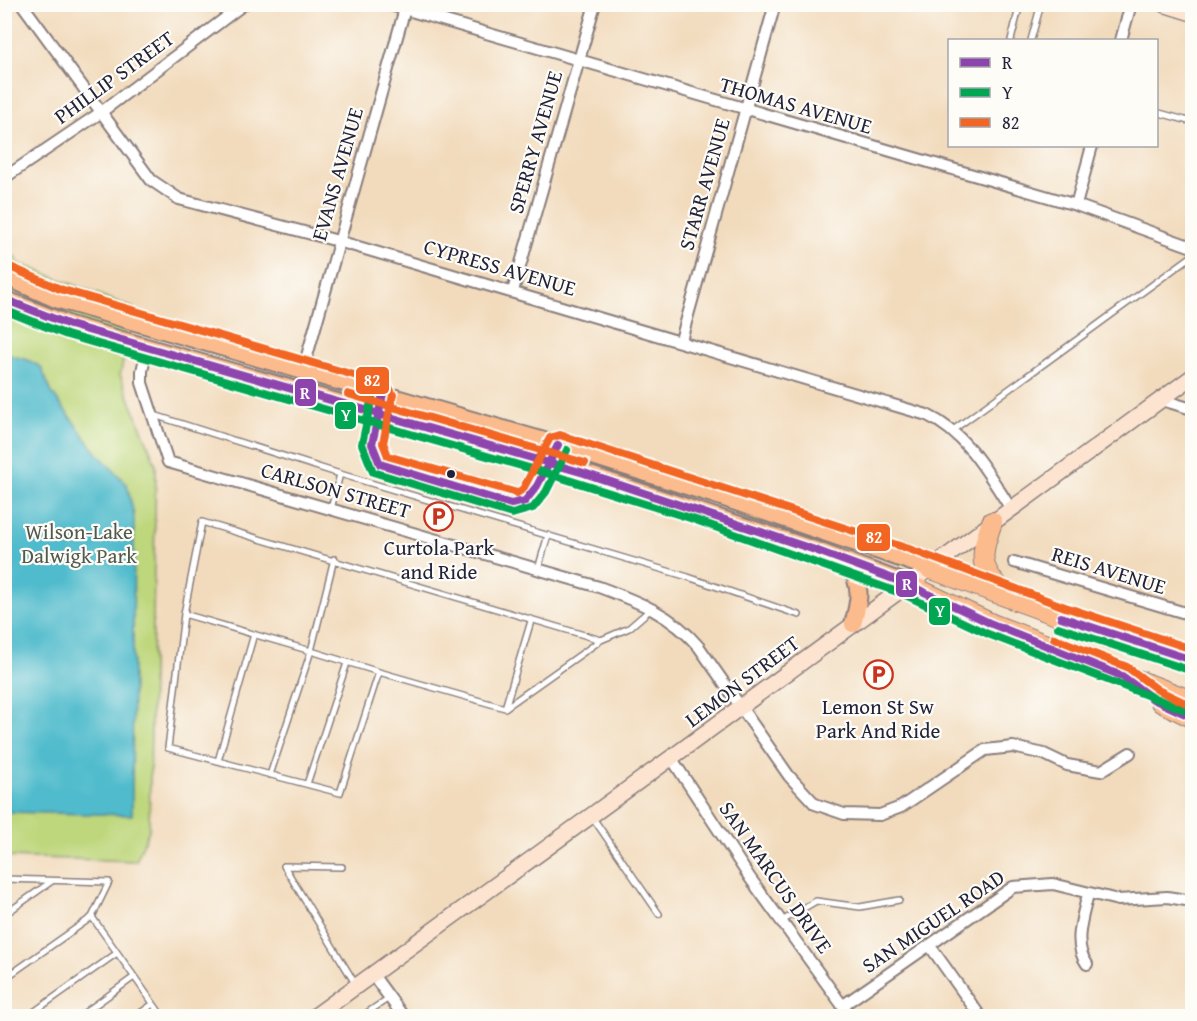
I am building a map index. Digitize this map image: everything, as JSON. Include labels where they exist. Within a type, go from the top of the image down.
[{"type":"highway","points":[[992,522],[982,552],[984,569],[1008,598]]},
{"type":"highway","points":[[929,568],[1008,598],[1192,660]]},
{"type":"highway","points":[[907,584],[992,624],[1122,676],[1192,701]]},
{"type":"highway","points":[[1159,649],[1192,652]]},
{"type":"highway","points":[[1122,676],[1153,699],[1192,717]]},
{"type":"main road","points":[[4,276],[56,299],[558,445],[690,486],[929,568]]},
{"type":"main road","points":[[4,298],[70,325],[148,345],[549,463],[849,562],[907,584]]},
{"type":"main road","points":[[148,345],[157,340],[189,338]]},
{"type":"main road","points":[[849,562],[859,590],[860,601],[852,624]]},
{"type":"street","name":"CYPRESS AVENUE","points":[[22,4],[150,180],[179,199],[513,291],[927,415],[953,430],[977,456],[1011,509]]},
{"type":"street","name":"PHILLIP STREET","points":[[4,178],[100,113],[244,4]]},
{"type":"street","name":"THOMAS AVENUE","points":[[387,4],[405,7],[745,111],[1076,205],[1192,247]]},
{"type":"street","name":"SPERRY AVENUE","points":[[513,291],[596,4]]},
{"type":"street","name":"STARR AVENUE","points":[[681,340],[775,4]]},
{"type":"street","points":[[1121,39],[1131,4]]},
{"type":"street","points":[[1163,4],[1192,13]]},
{"type":"street","name":"EVANS AVENUE","points":[[307,356],[405,7]]},
{"type":"street","points":[[1076,205],[1092,147]]},
{"type":"street","name":"CARLSON STREET","points":[[148,345],[142,371],[142,383],[168,462],[599,587],[666,616],[686,631],[789,776],[815,804],[844,814],[880,814],[901,807],[985,750],[1012,747],[1044,754],[1067,765],[1101,771],[1130,753]]},
{"type":"street","name":"LEMON STREET","points":[[315,1017],[672,759],[852,624],[1192,377]]},
{"type":"street","points":[[1162,399],[1192,409]]},
{"type":"street","name":"REIS AVENUE","points":[[1014,562],[1192,615]]},
{"type":"street","name":"SAN MARCUS DRIVE","points":[[672,759],[850,1017]]},
{"type":"street","name":"SAN MIGUEL ROAD","points":[[842,1006],[1013,887],[1053,884],[1118,900],[1167,897],[1192,901]]},
{"type":"street","points":[[1087,964],[1083,958],[1079,940],[1088,894]]},
{"type":"street","points":[[930,946],[980,1017]]},
{"type":"street","points":[[373,975],[403,1017]]},
{"type":"lane","points":[[1011,39],[1020,4]]},
{"type":"lane","points":[[1031,39],[1041,4]]},
{"type":"lane","points":[[1158,113],[1192,122]]},
{"type":"lane","points":[[953,430],[1192,256]]},
{"type":"lane","points":[[382,394],[372,444],[380,464],[502,501],[519,504],[528,499],[558,445]]},
{"type":"lane","points":[[154,415],[164,421],[688,577],[799,615]]},
{"type":"lane","points":[[331,509],[340,474]]},
{"type":"lane","points":[[379,672],[340,793],[168,748],[184,614],[202,522],[531,621],[602,640]]},
{"type":"lane","points":[[538,569],[548,535]]},
{"type":"lane","points":[[270,775],[311,651],[334,560]]},
{"type":"lane","points":[[505,708],[602,640],[629,628],[651,609]]},
{"type":"lane","points":[[184,614],[505,708]]},
{"type":"lane","points":[[505,708],[531,621]]},
{"type":"lane","points":[[218,761],[254,634]]},
{"type":"lane","points":[[307,784],[347,663]]},
{"type":"lane","points":[[592,816],[659,914]]},
{"type":"lane","points":[[342,867],[284,866],[357,986]]},
{"type":"lane","points":[[4,879],[110,882],[92,917],[4,979]]},
{"type":"lane","points":[[4,915],[52,880]]},
{"type":"lane","points":[[782,921],[816,901],[860,907],[899,900]]},
{"type":"lane","points":[[92,917],[162,1017]]},
{"type":"lane","points":[[28,1017],[117,953]]},
{"type":"lane","points":[[80,1017],[134,977]]},
{"type":"lane","points":[[362,1017],[389,998]]},
{"type":"lane","points":[[136,1017],[153,1004]]},
{"type":"green space","name":"Wilson-Lake Dalwigk Park","points":[[4,243],[20,264],[133,308],[122,343],[123,362],[120,375],[156,465],[149,830],[136,861],[5,857]]},
{"type":"water","name":"Wilson-Lake Dalwigk Park","points":[[5,354],[28,360],[41,367],[52,393],[97,453],[127,484],[134,515],[132,815],[5,812]]},
{"type":"transit line","name":"82","points":[[8,266],[60,289],[388,385],[393,395],[383,443],[388,456],[391,457],[517,493],[523,489],[550,438],[560,435],[909,549],[1065,607],[1192,649]]},
{"type":"transit line","name":"R","points":[[4,299],[70,325],[584,473],[815,550],[907,584],[992,624],[1122,676],[1153,699],[1192,717]]},
{"type":"transit line","name":"Y","points":[[4,310],[67,335],[546,473],[690,518],[903,594],[988,634],[1188,711]]},
{"type":"transit line","name":"Y","points":[[373,392],[362,444],[373,472],[512,514],[533,508],[546,492],[567,450]]},
{"type":"transit line","name":"82","points":[[348,394],[585,463]]},
{"type":"transit line","name":"R","points":[[383,394],[372,444],[380,464],[511,504],[525,501],[537,486],[558,445]]},
{"type":"transit line","name":"R","points":[[1061,617],[1192,660]]},
{"type":"transit line","name":"Y","points":[[1058,627],[1189,670]]},
{"type":"transit line","name":"82","points":[[1054,638],[1127,667],[1158,690],[1192,706]]},
{"type":"place","name":"Curtola Park and Ride","points":[[439,516]]},
{"type":"place","name":"Lemon St Sw Park And Ride","points":[[878,675]]}]
